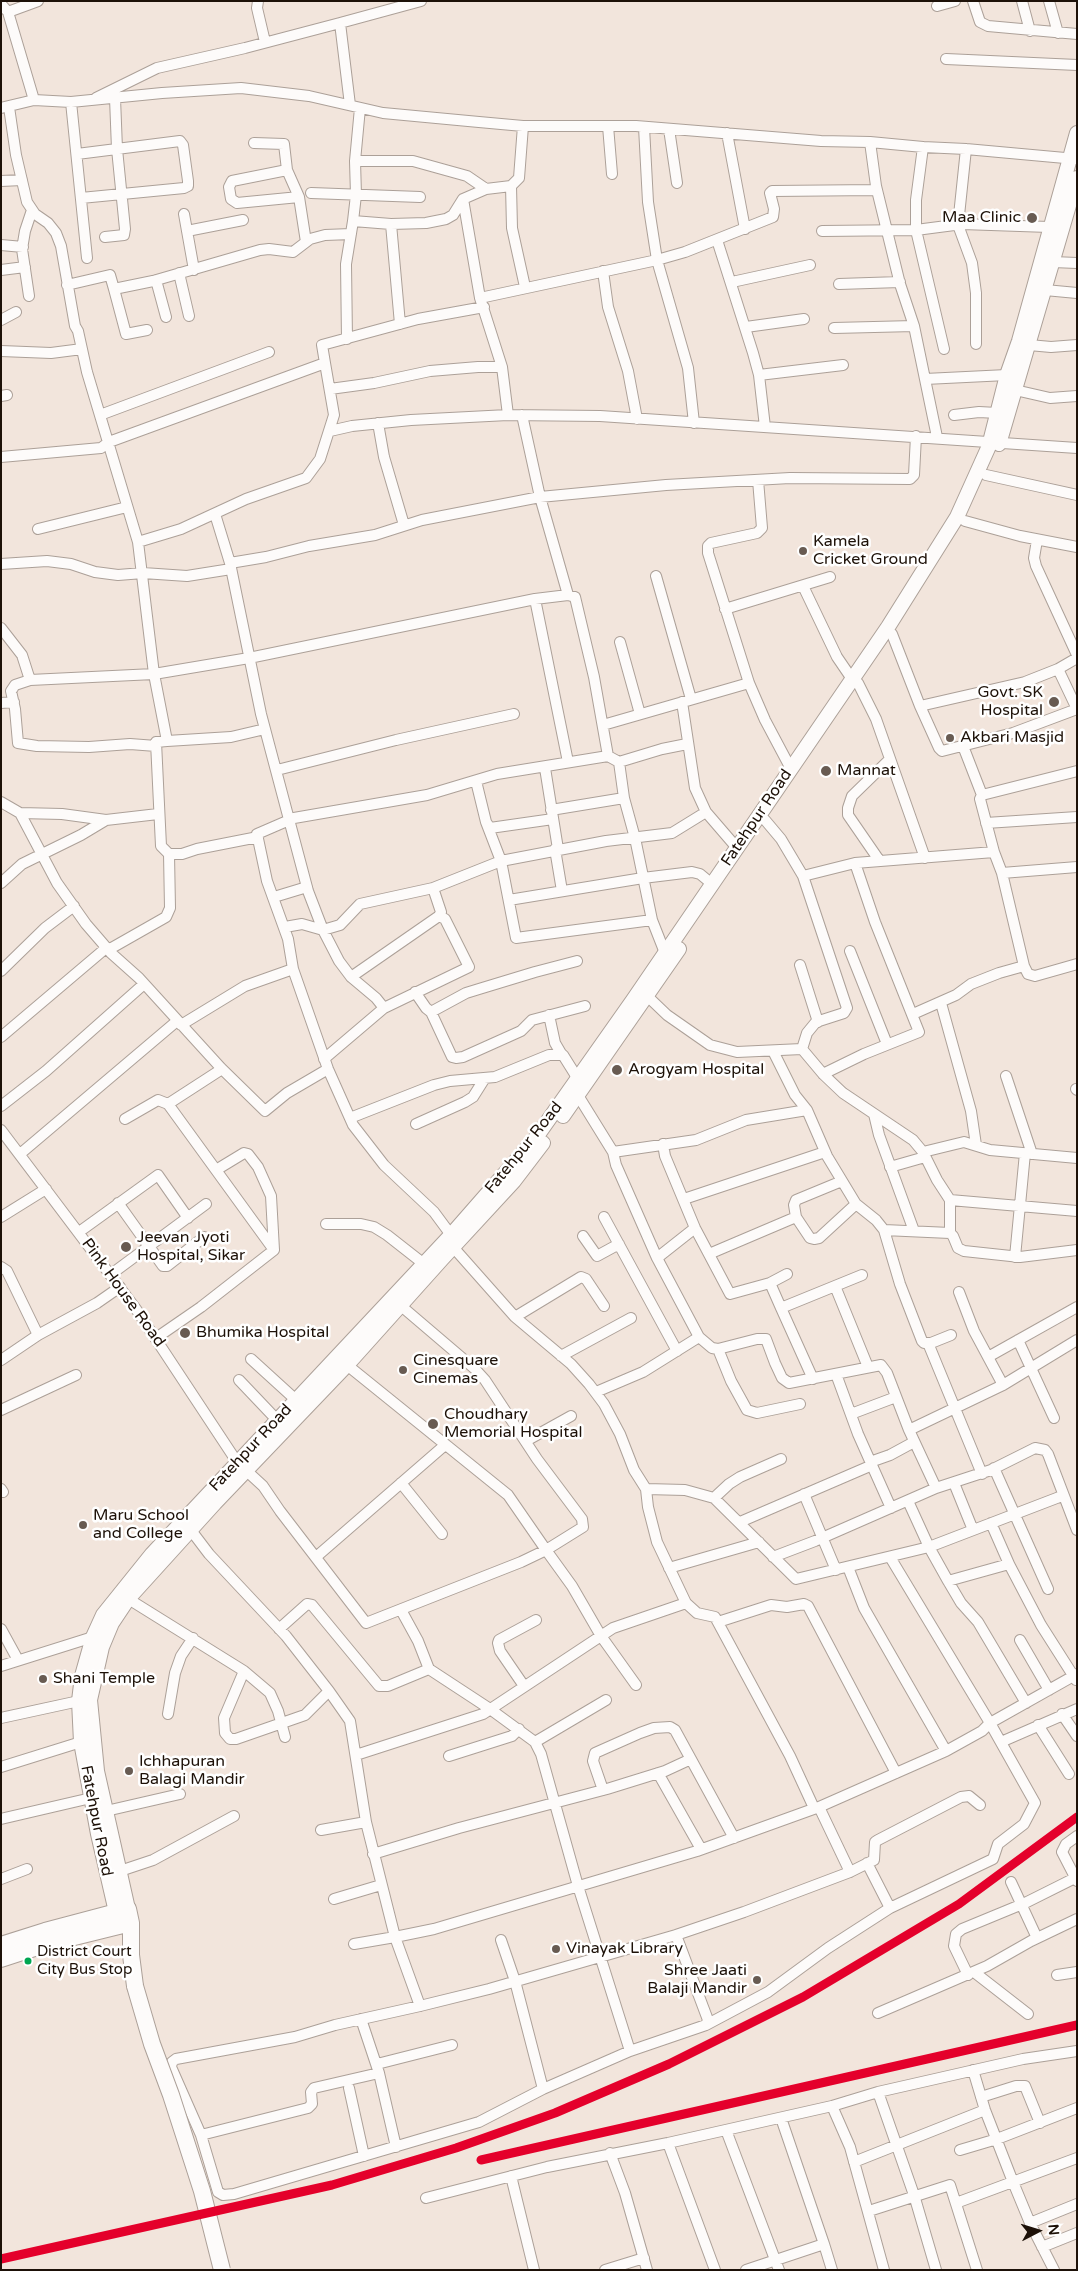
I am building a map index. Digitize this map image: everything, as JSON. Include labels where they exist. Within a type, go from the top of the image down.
[{"type":"main road","points":[[1,1945],[46,1931],[124,1917]]},
{"type":"main road","points":[[124,1917],[135,1986],[152,2044],[202,2190],[222,2270]]},
{"type":"main road","points":[[1,1959],[124,1917]]},
{"type":"street","points":[[34,100],[4,8],[38,1]]},
{"type":"street","points":[[258,1],[257,8],[266,42]]},
{"type":"street","points":[[90,100],[157,68],[266,42],[421,1]]},
{"type":"street","points":[[937,6],[955,1]]},
{"type":"street","points":[[973,1],[980,22],[988,26],[1077,34]]},
{"type":"street","points":[[1022,1],[1030,31]]},
{"type":"street","points":[[1049,1],[1058,33]]},
{"type":"street","points":[[340,23],[355,106],[356,195],[354,221],[346,264],[347,339]]},
{"type":"street","points":[[946,59],[1077,65]]},
{"type":"street","points":[[167,741],[154,674],[138,542],[73,318],[61,246],[56,232],[48,223],[35,214],[27,202],[5,107],[34,100],[71,102],[241,88],[309,96],[383,113],[523,126],[669,128],[821,141],[870,142],[1074,158]]},
{"type":"street","points":[[105,237],[124,235],[115,98]]},
{"type":"street","points":[[71,102],[87,258]]},
{"type":"street","points":[[354,221],[391,224],[426,223],[446,219],[452,215],[464,199],[486,189],[510,186],[519,178],[523,126]]},
{"type":"street","points":[[608,126],[612,174]]},
{"type":"street","points":[[644,127],[648,202],[658,260],[688,368],[694,423]]},
{"type":"street","points":[[669,128],[677,183]]},
{"type":"street","points":[[727,133],[745,229]]},
{"type":"street","name":"Fatehpur Road","points":[[124,1917],[91,1798],[81,1742],[79,1702],[82,1676],[93,1638],[103,1615],[124,1596],[241,1466],[277,1420],[424,1264],[452,1241],[535,1139],[576,1087],[644,993],[665,953],[737,848],[776,797],[791,769],[855,681],[957,517],[995,442],[998,413],[1007,375],[1019,342],[1049,227],[1074,158],[1077,133]]},
{"type":"street","points":[[76,154],[180,141],[183,145],[188,181],[188,186],[184,188],[81,198]]},
{"type":"street","points":[[870,142],[878,190],[900,282],[914,326],[937,437]]},
{"type":"street","points":[[254,143],[284,144],[287,170],[299,197],[306,242]]},
{"type":"street","points":[[923,147],[916,200],[916,230],[944,349]]},
{"type":"street","points":[[966,149],[958,225],[972,263],[976,293],[976,344]]},
{"type":"street","points":[[355,160],[413,161],[467,176],[486,189]]},
{"type":"street","points":[[287,170],[232,181],[228,188],[231,200],[237,203],[299,197]]},
{"type":"street","points":[[802,1049],[737,1052],[710,1045],[673,1019],[644,993],[765,820],[776,797],[855,681],[892,634],[965,520],[986,475],[995,442],[1016,390],[1053,262],[1072,209],[1077,178]]},
{"type":"street","points":[[1,181],[22,180]]},
{"type":"street","points":[[510,186],[512,228],[525,287]]},
{"type":"street","points":[[138,542],[181,529],[246,499],[306,478],[320,459],[334,415],[322,346],[482,302],[525,287],[658,260],[717,240],[773,217],[774,209],[770,193],[772,191],[878,190]]},
{"type":"street","points":[[311,193],[420,197]]},
{"type":"street","points":[[464,199],[482,302],[502,367],[508,415]]},
{"type":"street","points":[[28,296],[23,247],[25,231],[32,210]]},
{"type":"street","points":[[184,214],[194,270]]},
{"type":"street","points":[[187,231],[243,220]]},
{"type":"street","points":[[391,224],[400,324]]},
{"type":"street","points":[[822,231],[916,230],[958,225],[1049,227]]},
{"type":"street","points":[[114,289],[194,270],[260,250],[269,249],[293,252],[306,242],[325,235],[351,234]]},
{"type":"street","points":[[717,240],[732,282],[759,375],[765,427]]},
{"type":"street","points":[[1,245],[23,247]]},
{"type":"street","points":[[1053,262],[1077,263]]},
{"type":"street","points":[[732,282],[810,265]]},
{"type":"street","points":[[1,270],[25,267]]},
{"type":"street","points":[[603,271],[608,307],[628,371],[637,419]]},
{"type":"street","points":[[179,273],[190,316]]},
{"type":"street","points":[[67,285],[110,275],[126,334],[147,330]]},
{"type":"street","points":[[156,280],[166,317]]},
{"type":"street","points":[[839,284],[900,282]]},
{"type":"street","points":[[1045,290],[1077,293]]},
{"type":"street","points":[[1,320],[16,312]]},
{"type":"street","points":[[746,327],[804,319]]},
{"type":"street","points":[[834,328],[914,326]]},
{"type":"street","points":[[1028,345],[1051,347],[1077,346]]},
{"type":"street","points":[[1,351],[51,353],[82,349]]},
{"type":"street","points":[[100,415],[270,352]]},
{"type":"street","points":[[1,457],[101,448],[109,442],[325,363]]},
{"type":"street","points":[[759,375],[843,365]]},
{"type":"street","points":[[330,390],[430,371],[502,367]]},
{"type":"street","points":[[925,379],[1007,375]]},
{"type":"street","points":[[1016,390],[1050,398],[1077,396]]},
{"type":"street","points":[[954,415],[979,412],[998,413]]},
{"type":"street","points":[[330,431],[378,423],[508,415],[600,416],[937,437],[1077,448]]},
{"type":"street","points":[[522,415],[540,497],[568,595]]},
{"type":"street","points":[[378,423],[384,457],[404,525]]},
{"type":"street","points":[[1,564],[47,562],[76,565],[103,574],[143,573],[187,576],[309,546],[375,535],[422,520],[540,497],[666,485],[790,478],[910,479],[914,475],[916,436]]},
{"type":"street","points":[[986,475],[1077,495]]},
{"type":"street","points":[[758,480],[762,528],[757,533],[711,543],[708,546],[724,609],[749,683],[765,720],[791,769]]},
{"type":"street","points":[[38,529],[127,507]]},
{"type":"street","points":[[216,514],[231,566],[265,729],[307,887],[339,961],[351,977],[376,998],[384,1008]]},
{"type":"street","points":[[965,520],[1037,540],[1077,548]]},
{"type":"street","points":[[920,706],[1025,682],[1058,669],[1077,657],[1036,566],[1034,558],[1037,540]]},
{"type":"street","points":[[656,576],[687,700],[687,744],[694,788],[706,812],[737,848]]},
{"type":"street","points":[[724,609],[830,578]]},
{"type":"street","points":[[803,586],[837,658],[855,681],[876,719],[925,858]]},
{"type":"street","points":[[156,746],[130,744],[88,747],[37,746],[18,743],[14,702],[11,691],[15,685],[30,680],[154,674],[249,658],[535,598],[568,595],[575,597],[608,756]]},
{"type":"street","points":[[535,598],[568,762]]},
{"type":"street","points":[[1,628],[22,655],[30,680]]},
{"type":"street","points":[[892,634],[920,706],[942,751],[1013,733],[1077,709],[1058,669]]},
{"type":"street","points":[[620,642],[640,714]]},
{"type":"street","points":[[602,725],[749,683]]},
{"type":"street","points":[[1,703],[14,702]]},
{"type":"street","points":[[277,770],[396,740],[514,714]]},
{"type":"street","points":[[1,1037],[107,949],[166,917],[170,908],[169,854],[161,846],[156,742],[231,737],[265,729]]},
{"type":"street","points":[[687,744],[618,762],[608,756],[568,762],[545,768],[498,774],[427,795],[290,820],[257,834],[267,881],[285,927],[293,969],[326,1064],[353,1125],[384,1165],[434,1212],[452,1241],[515,1317],[571,1364],[596,1392],[620,1434],[634,1470],[646,1489],[648,1507],[657,1542],[686,1602],[693,1611],[715,1617],[850,1872]]},
{"type":"street","points":[[963,746],[982,795],[980,799],[986,823],[1002,874],[1024,966],[1028,974],[1035,976],[1077,964]]},
{"type":"street","points":[[879,860],[848,815],[848,808],[852,796],[890,759]]},
{"type":"street","points":[[618,762],[624,798],[636,838],[652,920],[665,953]]},
{"type":"street","points":[[545,768],[562,891]]},
{"type":"street","points":[[982,795],[1077,771]]},
{"type":"street","points":[[476,781],[486,822],[501,860],[516,938],[652,920]]},
{"type":"street","points":[[486,822],[490,828],[624,798]]},
{"type":"street","points":[[1,802],[20,813],[62,814],[106,820],[158,814]]},
{"type":"street","points":[[285,927],[302,924],[324,930],[340,925],[360,904],[434,888],[501,860],[556,849],[672,833],[706,812]]},
{"type":"street","points":[[20,813],[58,883],[107,949],[144,984],[222,1069],[265,1111],[326,1064],[384,1008],[469,967],[445,919],[440,916]]},
{"type":"street","points":[[986,823],[1077,817]]},
{"type":"street","points":[[1,883],[22,864],[106,820]]},
{"type":"street","points":[[765,820],[781,838],[803,876],[847,1008],[844,1013],[818,1022],[810,1028],[802,1049]]},
{"type":"street","points":[[169,854],[182,854],[197,849],[258,837]]},
{"type":"street","points":[[803,876],[855,863],[994,852]]},
{"type":"street","points":[[823,1074],[887,1044],[919,1032],[875,922],[855,863]]},
{"type":"street","points":[[1002,874],[1077,868]]},
{"type":"street","points":[[509,900],[643,878],[696,872],[712,884]]},
{"type":"street","points":[[274,897],[307,887]]},
{"type":"street","points":[[434,888],[441,912],[440,916]]},
{"type":"street","points":[[1,971],[45,928],[74,906]]},
{"type":"street","points":[[351,977],[440,916]]},
{"type":"street","points":[[850,951],[887,1044]]},
{"type":"street","points":[[431,1012],[466,993],[535,972],[578,962]]},
{"type":"street","points":[[800,965],[818,1022]]},
{"type":"street","points":[[913,1014],[956,996],[971,984],[1024,966]]},
{"type":"street","points":[[20,1154],[179,1023],[245,986],[293,969]]},
{"type":"street","points":[[1,1106],[46,1071],[144,984]]},
{"type":"street","points":[[415,992],[431,1012],[452,1057],[456,1058],[521,1031],[532,1020],[585,1006]]},
{"type":"street","points":[[940,1003],[971,1111],[976,1145]]},
{"type":"street","points":[[549,1015],[556,1042],[576,1087],[613,1152],[616,1165],[657,1258],[699,1337],[712,1348],[718,1349],[756,1339],[766,1339],[774,1363],[785,1381],[796,1383],[881,1365],[884,1368],[914,1442],[936,1488]]},
{"type":"street","points":[[802,1049],[823,1074],[843,1093],[913,1140],[950,1200],[950,1234]]},
{"type":"street","points":[[773,1051],[795,1095],[807,1110],[825,1152],[856,1204],[876,1220],[884,1230],[900,1284],[922,1341],[928,1344],[982,1474]]},
{"type":"street","points":[[350,1118],[434,1085],[450,1081],[495,1077],[549,1055],[562,1055]]},
{"type":"street","points":[[168,1104],[222,1069]]},
{"type":"street","points":[[1006,1076],[1029,1154],[1020,1206],[1015,1257]]},
{"type":"street","points":[[416,1124],[466,1102],[473,1097],[485,1078]]},
{"type":"street","points":[[125,1119],[158,1100],[168,1104],[274,1250]]},
{"type":"street","points":[[613,1152],[696,1140],[746,1120],[807,1110]]},
{"type":"street","points":[[874,1114],[890,1167],[914,1231]]},
{"type":"street","name":"Pink House Road","points":[[1,1130],[120,1287],[241,1466],[263,1486],[366,1623],[401,1610]]},
{"type":"street","points":[[890,1167],[964,1142],[990,1150],[1077,1158]]},
{"type":"street","points":[[663,1144],[665,1156],[695,1228],[730,1294],[770,1283],[787,1274]]},
{"type":"street","points":[[684,1199],[825,1152]]},
{"type":"street","points":[[216,1170],[244,1153],[248,1154],[258,1167],[271,1196],[274,1250]]},
{"type":"street","points":[[79,1232],[158,1175],[188,1218]]},
{"type":"street","points":[[842,1181],[796,1200],[794,1205],[796,1217],[810,1238],[814,1239],[818,1238],[856,1204]]},
{"type":"street","points":[[1,1217],[46,1189]]},
{"type":"street","points":[[950,1200],[1077,1211]]},
{"type":"street","points":[[118,1203],[164,1266],[204,1237]]},
{"type":"street","points":[[110,1274],[206,1204]]},
{"type":"street","points":[[604,1217],[677,1351]]},
{"type":"street","points":[[709,1254],[796,1217]]},
{"type":"street","points":[[326,1224],[361,1224],[374,1228],[388,1235],[424,1264]]},
{"type":"street","points":[[657,1258],[695,1228]]},
{"type":"street","points":[[884,1230],[950,1234],[954,1236],[960,1250],[1015,1257],[1077,1250]]},
{"type":"street","points":[[583,1236],[597,1256],[619,1244]]},
{"type":"street","points":[[241,1466],[347,1366],[452,1241]]},
{"type":"street","points":[[156,1338],[201,1307],[274,1250]]},
{"type":"street","points":[[1,1266],[7,1271],[38,1335]]},
{"type":"street","points":[[781,1308],[862,1275]]},
{"type":"street","points":[[515,1317],[581,1277],[586,1279],[604,1306]]},
{"type":"street","points":[[770,1283],[813,1379]]},
{"type":"street","points":[[835,1286],[868,1367]]},
{"type":"street","points":[[1,1360],[38,1335],[120,1287]]},
{"type":"street","points":[[959,1292],[974,1331],[1003,1385]]},
{"type":"street","points":[[400,1305],[475,1369],[583,1524],[580,1531],[522,1562],[401,1610],[418,1641],[429,1670],[519,1729],[535,1742],[542,1754],[578,1886],[630,2051]]},
{"type":"street","points":[[988,1357],[1077,1307]]},
{"type":"street","points":[[561,1356],[632,1318]]},
{"type":"street","points":[[928,1344],[951,1335]]},
{"type":"street","points":[[596,1392],[643,1372],[699,1337]]},
{"type":"street","points":[[1018,1340],[1054,1418]]},
{"type":"street","points":[[909,1430],[1003,1385],[1077,1340]]},
{"type":"street","points":[[718,1349],[730,1381],[747,1410],[757,1413],[800,1404]]},
{"type":"street","points":[[251,1359],[296,1400]]},
{"type":"street","points":[[347,1366],[508,1495],[572,1586],[601,1636],[636,1685]]},
{"type":"street","points":[[836,1374],[871,1464],[891,1508]]},
{"type":"street","points":[[1,1410],[76,1375]]},
{"type":"street","points":[[239,1380],[277,1420]]},
{"type":"street","points":[[851,1414],[896,1397]]},
{"type":"street","points":[[526,1441],[571,1416]]},
{"type":"street","points":[[740,1522],[871,1464],[873,1461],[890,1456],[914,1442]]},
{"type":"street","points":[[316,1557],[446,1444]]},
{"type":"street","points":[[773,1557],[822,1538],[936,1488],[982,1474],[1035,1448],[1040,1448],[1048,1454],[1062,1496],[1077,1530]]},
{"type":"street","points":[[714,1498],[740,1477],[781,1459]]},
{"type":"street","points":[[994,1468],[1048,1588]]},
{"type":"street","points":[[401,1483],[442,1534]]},
{"type":"street","points":[[954,1483],[973,1530]]},
{"type":"street","points":[[646,1489],[685,1490],[714,1498],[796,1579],[890,1558],[929,1546],[1062,1496]]},
{"type":"street","points":[[804,1494],[836,1570]]},
{"type":"street","points":[[908,1501],[929,1546],[961,1604],[978,1622],[1026,1703]]},
{"type":"street","points":[[354,1944],[434,1929],[701,1850],[816,1808],[946,1751],[982,1730],[990,1723],[1076,1677],[1041,1625],[1009,1564],[991,1523]]},
{"type":"street","points":[[187,1525],[209,1554],[279,1629],[330,1690],[350,1721],[366,1822],[381,1885],[395,1937],[420,2006]]},
{"type":"street","points":[[670,1568],[759,1542]]},
{"type":"street","points":[[890,1558],[990,1723],[1035,1803],[1024,1824],[998,1844],[993,1859],[890,1908],[828,1948],[768,1992],[706,2025],[630,2051],[544,2089],[478,2122],[234,2194],[223,2195],[218,2192],[200,2135],[170,2068],[172,2062],[296,2037],[361,2019],[420,2006],[676,1935],[744,1912],[850,1872],[874,1860],[875,1842],[961,1797],[969,1796],[980,1806]]},
{"type":"street","points":[[948,1581],[1009,1564]]},
{"type":"street","points":[[848,1566],[864,1608],[946,1751]]},
{"type":"street","points":[[124,1917],[120,1870],[94,1749],[90,1700],[102,1647],[124,1596],[244,1671],[270,1693],[282,1723],[285,1737]]},
{"type":"street","points":[[356,1755],[483,1714],[613,1628],[686,1602]]},
{"type":"street","points":[[279,1629],[306,1604],[312,1605],[379,1686],[388,1686],[429,1670]]},
{"type":"street","points":[[718,1622],[771,1605],[786,1608],[799,1604],[808,1606],[896,1774]]},
{"type":"street","points":[[524,1686],[500,1651],[498,1643],[499,1640],[536,1620]]},
{"type":"street","points":[[1,1629],[18,1660]]},
{"type":"street","points":[[1,1666],[93,1638]]},
{"type":"street","points":[[168,1714],[175,1673],[181,1656],[193,1638]]},
{"type":"street","points":[[1020,1640],[1049,1690]]},
{"type":"street","points":[[244,1671],[224,1718],[226,1737],[236,1739],[305,1715],[330,1690]]},
{"type":"street","points":[[535,1742],[606,1700]]},
{"type":"street","points":[[1,1718],[79,1702]]},
{"type":"street","points":[[1001,1742],[1077,1708]]},
{"type":"street","points":[[1062,1714],[1077,1736]]},
{"type":"street","points":[[1038,1725],[1069,1774]]},
{"type":"street","points":[[603,1790],[594,1761],[595,1753],[654,1728],[670,1727],[675,1730],[734,1838]]},
{"type":"street","points":[[450,1756],[512,1736],[519,1729]]},
{"type":"street","points":[[1,1767],[81,1742]]},
{"type":"street","points":[[374,1854],[554,1802],[603,1790],[658,1773],[691,1759]]},
{"type":"street","points":[[658,1773],[701,1850]]},
{"type":"street","points":[[106,1811],[180,1794]]},
{"type":"street","points":[[1,1819],[91,1798]]},
{"type":"street","points":[[120,1870],[153,1860],[234,1816]]},
{"type":"street","points":[[321,1830],[366,1822]]},
{"type":"street","points":[[1028,2014],[971,1974],[954,1946],[956,1934],[962,1929],[1023,1904],[1076,1878],[1062,1852],[1066,1844],[1077,1836]]},
{"type":"street","points":[[867,1863],[890,1908]]},
{"type":"street","points":[[1,1879],[27,1869]]},
{"type":"street","points":[[1011,1882],[1023,1904],[1037,1938]]},
{"type":"street","points":[[334,1899],[381,1885]]},
{"type":"street","points":[[878,2013],[971,1974],[1037,1938],[1077,1919]]},
{"type":"street","points":[[676,1935],[708,2020],[706,2025]]},
{"type":"street","points":[[501,1940],[515,1980],[544,2089]]},
{"type":"street","points":[[1057,1975],[1077,1972]]},
{"type":"street","points":[[361,2019],[378,2068],[396,2147]]},
{"type":"street","points":[[200,2135],[308,2108],[312,2104],[312,2090],[452,2045]]},
{"type":"street","points":[[426,2198],[610,2153],[668,2143],[781,2118],[832,2106],[878,2092],[973,2070],[1023,2059],[1077,2051]]},
{"type":"street","points":[[152,2074],[170,2068]]},
{"type":"street","points":[[973,2070],[980,2097],[998,2139],[1013,2182],[1030,2223],[1054,2270]]},
{"type":"street","points":[[980,2097],[1016,2086],[1025,2086],[1040,2123]]},
{"type":"street","points":[[349,2088],[364,2156]]},
{"type":"street","points":[[878,2092],[914,2195],[936,2270]]},
{"type":"street","points":[[832,2106],[854,2162],[884,2270]]},
{"type":"street","points":[[960,2150],[998,2139],[1077,2108]]},
{"type":"street","points":[[854,2162],[985,2110]]},
{"type":"street","points":[[781,2118],[832,2270]]},
{"type":"street","points":[[726,2130],[777,2265]]},
{"type":"street","points":[[668,2143],[715,2270]]},
{"type":"street","points":[[610,2153],[625,2193],[647,2270]]},
{"type":"street","points":[[956,2203],[1077,2158]]},
{"type":"street","points":[[511,2176],[534,2270]]},
{"type":"street","points":[[869,2211],[950,2185],[976,2270]]},
{"type":"street","points":[[1030,2223],[1077,2204]]},
{"type":"street","points":[[1042,2247],[1077,2233]]},
{"type":"street","points":[[746,2270],[777,2265],[824,2244]]},
{"type":"street","points":[[604,2270],[644,2258]]},
{"type":"transit line","points":[[1,2259],[332,2185],[456,2148],[555,2113],[669,2064],[803,1997],[959,1904],[1077,1817]]},
{"type":"transit line","points":[[481,2160],[1077,2025]]},
{"type":"place","name":"Maa Clinic","points":[[1032,218]]},
{"type":"place","name":"Kamela Cricket Ground","points":[[803,551]]},
{"type":"place","name":"Govt. SK Hospital","points":[[1054,702]]},
{"type":"place","name":"Akbari Masjid","points":[[950,738]]},
{"type":"place","name":"Mannat","points":[[826,771]]},
{"type":"place","name":"Arogyam Hospital","points":[[617,1070]]},
{"type":"place","name":"Jeevan Jyoti Hospital, Sikar","points":[[126,1247]]},
{"type":"place","name":"Bhumika Hospital","points":[[185,1333]]},
{"type":"place","name":"Cinesquare Cinemas","points":[[403,1370]]},
{"type":"place","name":"Choudhary Memorial Hospital","points":[[433,1424]]},
{"type":"place","name":"Maru School and College","points":[[83,1525]]},
{"type":"place","name":"Shani Temple","points":[[43,1679]]},
{"type":"place","name":"Ichhapuran Balagi Mandir","points":[[129,1771]]},
{"type":"place","name":"Vinayak Library","points":[[556,1949]]},
{"type":"place","name":"District Court City Bus Stop","points":[[28,1961]]},
{"type":"place","name":"Shree Jaati Balaji Mandir","points":[[757,1980]]}]
